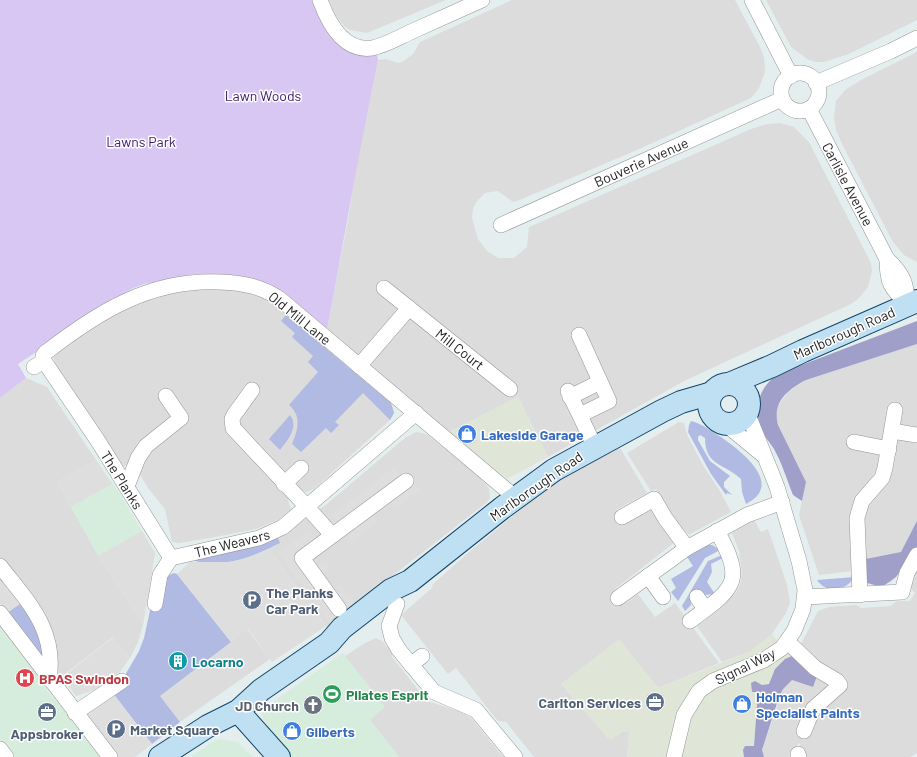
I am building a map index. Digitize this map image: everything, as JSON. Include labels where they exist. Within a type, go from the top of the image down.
[{"type":"main road","name":"Marlborough Road","points":[[160,757],[208,726],[238,711],[261,690],[329,643],[342,628],[391,590],[410,581],[554,470],[681,402],[720,389],[802,351],[913,303]]},
{"type":"main road","points":[[672,407],[694,409],[719,420],[734,423],[739,420],[748,409],[772,366]]},
{"type":"main road","points":[[719,420],[709,406],[720,389],[741,388],[746,393],[748,409]]},
{"type":"main road","name":"Marlborough Road","points":[[329,643],[350,638],[364,630],[397,604],[405,593],[410,581]]},
{"type":"main road","points":[[238,711],[279,757]]},
{"type":"street","points":[[320,0],[330,24],[336,33],[354,45],[374,47],[482,0]]},
{"type":"street","points":[[752,0],[791,76]]},
{"type":"street","points":[[816,83],[891,52],[917,38]]},
{"type":"street","points":[[803,74],[808,76],[816,83],[819,95],[817,100],[809,109],[804,111],[793,110],[788,107],[782,99],[781,88],[791,76],[803,74]]},
{"type":"street","name":"Bouverie Avenue","points":[[500,225],[782,99]]},
{"type":"street","name":"Carlisle Avenue","points":[[809,109],[887,259],[899,270],[913,303]]},
{"type":"street","name":"Old Mill Lane","points":[[39,364],[45,353],[94,319],[121,303],[168,286],[213,282],[253,285],[272,293],[516,498]]},
{"type":"street","name":"Mill Court","points":[[384,288],[510,389]]},
{"type":"street","points":[[359,366],[409,308]]},
{"type":"street","points":[[579,335],[609,401],[580,415]]},
{"type":"street","name":"The Planks","points":[[39,364],[127,486],[172,558]]},
{"type":"street","points":[[595,447],[569,394],[600,382]]},
{"type":"street","points":[[252,391],[234,415],[232,419],[233,428],[332,535]]},
{"type":"street","points":[[127,486],[142,450],[182,418],[166,396]]},
{"type":"street","name":"Signal Way","points":[[674,757],[684,715],[699,691],[713,681],[764,660],[788,642],[800,620],[805,597],[802,572],[782,502],[748,409]]},
{"type":"street","points":[[860,595],[856,518],[862,501],[882,478],[889,449],[895,410]]},
{"type":"street","name":"The Weavers","points":[[172,558],[242,542],[266,535],[283,527],[308,508],[416,414]]},
{"type":"street","points":[[719,420],[766,457]]},
{"type":"street","points":[[892,431],[917,435]]},
{"type":"street","points":[[854,442],[889,449]]},
{"type":"street","points":[[284,484],[301,468]]},
{"type":"street","points":[[339,609],[302,558],[406,481]]},
{"type":"street","points":[[622,517],[654,500],[687,548]]},
{"type":"street","points":[[618,598],[687,548],[751,513],[782,502]]},
{"type":"street","points":[[690,620],[727,591],[733,576],[731,560],[717,531]]},
{"type":"street","points":[[805,597],[902,592],[906,573],[917,555]]},
{"type":"street","points":[[155,604],[160,575],[172,558]]},
{"type":"street","points":[[0,566],[42,623],[50,647],[51,668],[49,679]]},
{"type":"street","points":[[648,576],[663,596]]},
{"type":"street","points":[[697,597],[705,609]]},
{"type":"street","points":[[397,604],[390,622],[389,632],[395,646],[416,661],[434,692],[476,710],[515,757]]},
{"type":"street","points":[[0,613],[110,757]]},
{"type":"street","points":[[788,642],[811,665],[837,681],[840,686],[813,709],[804,731]]},
{"type":"street","points":[[75,713],[122,681]]},
{"type":"street","points":[[0,750],[6,757]]},
{"type":"shaded area","points":[[329,0],[446,0],[367,33],[350,30],[344,26],[336,16]]},
{"type":"shaded area","points":[[512,0],[735,0],[760,47],[764,57],[765,72],[759,88],[751,98],[637,150],[517,201],[513,202],[498,191],[485,193],[476,202],[473,208],[472,218],[478,239],[487,251],[498,258],[514,258],[527,247],[529,227],[751,129],[767,124],[780,123],[794,127],[809,142],[871,263],[872,271],[868,287],[859,298],[851,304],[684,381],[548,457],[518,397],[449,432],[327,330],[348,220],[360,143],[378,60],[386,59],[398,63],[402,62],[413,54],[420,42]]},
{"type":"shaded area","points":[[766,0],[917,0],[917,20],[849,54],[824,62],[815,62],[807,59],[791,47]]},
{"type":"shaded area","points":[[917,52],[917,262],[904,255],[893,242],[843,146],[836,130],[834,118],[836,101],[845,90],[861,80]]},
{"type":"shaded area","points":[[225,286],[264,295],[388,401],[393,407],[394,413],[390,420],[314,489],[306,492],[300,490],[288,500],[291,510],[278,520],[256,529],[179,543],[172,542],[165,509],[148,488],[138,471],[126,465],[123,466],[58,371],[52,353],[121,310],[160,293]]},
{"type":"shaded area","points":[[286,315],[391,403],[394,413],[390,420],[363,393],[335,422],[339,425],[331,433],[326,428],[301,452],[292,444],[298,423],[296,414],[289,405],[318,372],[308,362],[313,356],[292,337],[295,333],[281,321]]},
{"type":"shaded area","points":[[917,321],[917,344],[806,380],[787,393],[779,403],[777,410],[778,425],[806,482],[802,501],[793,495],[777,454],[763,433],[759,423],[759,399],[766,385],[778,374]]},
{"type":"shaded area","points":[[917,344],[917,753],[910,757],[807,757],[799,743],[789,757],[764,757],[762,750],[783,689],[792,680],[813,687],[817,676],[796,654],[818,611],[829,607],[856,605],[861,608],[891,606],[897,601],[910,601],[915,593],[897,575],[890,583],[862,570],[819,575],[799,515],[806,482],[778,425],[775,415],[777,407],[788,392],[806,380]]},
{"type":"shaded area","points":[[26,378],[47,387],[96,460],[57,482],[100,559],[143,625],[138,642],[130,658],[113,637],[58,679],[0,603],[0,398]]},
{"type":"shaded area","points":[[518,397],[548,457],[507,479],[449,432]]},
{"type":"shaded area","points":[[290,415],[293,429],[289,438],[280,450],[269,439]]},
{"type":"shaded area","points":[[691,421],[703,426],[721,437],[739,451],[756,468],[761,478],[761,487],[757,496],[746,504],[742,492],[741,479],[712,459],[708,454],[705,438],[700,435],[698,440],[710,461],[730,476],[724,482],[724,487],[732,495],[727,493],[726,495],[711,474],[688,432]]},
{"type":"shaded area","points":[[679,422],[684,423],[688,437],[731,512],[690,534],[688,534],[674,520],[656,489],[651,491],[627,453]]},
{"type":"shaded area","points":[[416,432],[426,434],[473,471],[489,488],[490,498],[486,503],[327,627],[269,549],[280,543],[278,538],[327,504],[405,438]]},
{"type":"shaded area","points":[[620,448],[647,493],[616,510],[624,522],[650,507],[675,542],[615,589],[626,603],[638,594],[655,617],[675,603],[719,663],[658,688],[619,640],[561,684],[608,738],[612,739],[622,732],[629,731],[627,757],[534,757],[506,722],[498,721],[456,668],[448,674],[401,615],[468,553],[538,495],[564,477]]},
{"type":"shaded area","points":[[96,460],[119,492],[155,553],[143,625],[100,559],[57,482]]},
{"type":"shaded area","points":[[96,460],[112,484],[71,507],[57,482]]},
{"type":"shaded area","points":[[394,467],[399,474],[405,470],[420,490],[396,508],[389,499],[371,513],[378,522],[353,542],[332,515]]},
{"type":"shaded area","points":[[754,520],[761,532],[768,529],[787,585],[790,603],[786,613],[772,634],[765,641],[749,652],[722,662],[697,626],[736,593],[740,585],[742,573],[739,551],[732,533]]},
{"type":"shaded area","points":[[917,521],[917,547],[896,577],[882,587],[867,583],[863,565],[866,559],[901,552]]},
{"type":"shaded area","points":[[309,530],[323,549],[315,557],[317,566],[325,561],[331,569],[323,575],[334,589],[341,584],[356,605],[330,625],[278,553]]},
{"type":"shaded area","points":[[142,531],[155,553],[143,625],[98,556]]},
{"type":"shaded area","points":[[278,538],[280,543],[246,558],[219,563],[199,562],[194,560]]},
{"type":"shaded area","points":[[707,545],[712,545],[720,550],[705,558],[678,601],[671,592],[676,588],[671,579],[693,566],[687,557]]},
{"type":"shaded area","name":"The Planks Car Park","points":[[269,549],[326,626],[272,662],[248,629],[231,642],[177,574],[190,562],[230,562],[247,558]]},
{"type":"shaded area","points":[[722,555],[723,558],[711,564],[712,572],[707,582],[715,594],[704,595],[700,590],[690,595],[691,605],[685,611],[682,606],[708,561]]},
{"type":"shaded area","name":"Locarno","points":[[174,573],[177,574],[231,642],[160,696],[180,722],[152,744],[112,692],[124,677],[139,651],[144,638],[151,606],[163,578]]},
{"type":"shaded area","points":[[854,577],[847,585],[836,589],[826,587],[817,580]]},
{"type":"shaded area","points":[[0,579],[19,604],[7,613],[0,603]]},
{"type":"shaded area","points":[[20,604],[38,628],[44,653],[41,657],[7,613]]},
{"type":"shaded area","points":[[0,620],[47,690],[102,757],[12,757],[0,742]]},
{"type":"shaded area","points":[[247,629],[270,659],[180,722],[160,696]]},
{"type":"shaded area","points":[[772,634],[791,656],[775,669],[769,684],[762,685],[755,681],[759,692],[754,746],[745,746],[744,757],[627,757],[629,731],[622,732],[612,739],[608,738],[561,684],[619,639],[658,688],[749,652]]},
{"type":"shaded area","points":[[114,637],[130,658],[110,685],[76,696],[62,677]]},
{"type":"shaded area","points":[[376,638],[382,641],[392,652],[392,657],[427,701],[461,712],[471,718],[503,757],[399,757],[370,720],[384,707],[345,656]]},
{"type":"shaded area","points":[[343,653],[385,707],[370,720],[399,757],[289,757],[262,718],[262,712],[271,703]]},
{"type":"shaded area","points":[[794,655],[817,676],[813,687],[792,680],[783,689],[762,750],[764,757],[744,757],[743,750],[745,746],[754,746],[758,692],[752,692],[751,683],[755,681],[762,685],[769,684],[775,669],[785,659]]},
{"type":"shaded area","name":"Market Square","points":[[112,692],[152,744],[135,757],[115,757],[81,714]]},
{"type":"shaded area","points":[[221,739],[237,742],[253,757],[190,757],[216,740]]},
{"type":"green space","name":"Lawns Park","points":[[0,0],[313,0],[326,30],[339,45],[377,54],[378,60],[327,330],[225,276],[194,274],[144,284],[131,289],[18,364],[26,378],[0,398]]},
{"type":"place","name":"Lakeside Garage","points":[[467,434]]},
{"type":"place","name":"The Planks Car Park","points":[[252,600]]},
{"type":"place","name":"Locarno","points":[[178,661]]},
{"type":"place","name":"BPAS Swindon","points":[[25,678]]},
{"type":"place","name":"Pilates Esprit","points":[[332,694]]},
{"type":"place","name":"Carlton Services","points":[[655,702]]},
{"type":"place","name":"Holman Specialist Paints","points":[[742,704]]},
{"type":"place","name":"JD Church","points":[[313,705]]},
{"type":"place","name":"Appsbroker","points":[[47,712]]},
{"type":"place","name":"Market Square","points":[[116,729]]},
{"type":"place","name":"Gilberts","points":[[292,731]]},
{"type":"park label","name":"Lawn Woods","points":[[263,95]]}]
